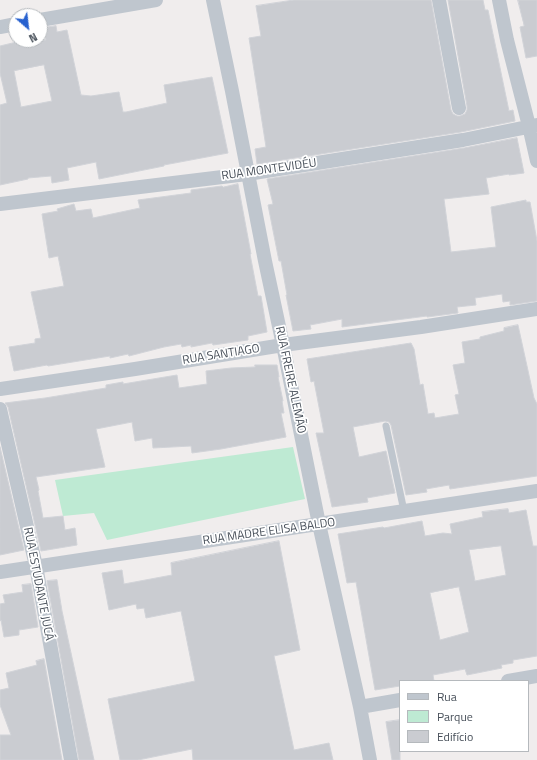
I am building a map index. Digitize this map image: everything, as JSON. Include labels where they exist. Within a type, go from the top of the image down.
[{"type":"street","points":[[48,19],[156,0]]},
{"type":"street","name":"RUA FREIRE ALEMÃO","points":[[213,0],[319,524],[360,707],[370,760]]},
{"type":"street","points":[[439,0],[459,108]]},
{"type":"street","points":[[499,0],[507,40],[533,126],[537,161]]},
{"type":"street","name":"RUA MONTEVIDÉU","points":[[0,204],[247,174],[463,140],[533,126]]},
{"type":"street","name":"RUA SANTIAGO","points":[[0,389],[283,345],[421,327],[537,309]]},
{"type":"street","name":"RUA ESTUDANTE JUCÁ","points":[[0,409],[36,566],[71,760]]},
{"type":"street","name":"RUA MADRE ELISA BALDO","points":[[0,572],[537,491]]},
{"type":"street","points":[[514,680],[537,676]]},
{"type":"street","points":[[360,707],[399,700]]},
{"type":"lane","points":[[386,426],[404,511]]},
{"type":"green space","points":[[293,447],[305,499],[107,540],[94,513],[63,516],[55,480]]},
{"type":"building","points":[[294,0],[431,0],[451,110],[453,114],[460,116],[465,114],[467,106],[448,0],[483,0],[485,10],[488,10],[509,111],[513,110],[515,121],[461,132],[257,164],[255,149],[266,147],[249,38],[261,36],[256,6]]},
{"type":"building","points":[[518,0],[537,0],[537,56],[526,58],[520,27],[524,26]]},
{"type":"building","points":[[56,26],[57,32],[67,30],[81,95],[91,96],[119,92],[123,112],[167,103],[164,85],[212,77],[228,153],[99,179],[96,162],[67,168],[69,180],[52,183],[51,176],[28,178],[0,185],[0,105],[7,103],[0,73],[0,46],[8,44],[8,48],[48,48],[48,27]],"holes":[[[44,65],[52,101],[21,107],[14,71]]]},
{"type":"building","points":[[517,138],[524,173],[486,178],[489,194],[444,199],[451,252],[496,247],[491,207],[526,200],[526,202],[530,202],[537,241],[537,301],[510,305],[510,301],[503,302],[502,294],[475,298],[476,305],[457,307],[458,313],[342,327],[342,319],[310,325],[311,329],[293,331],[281,261],[279,261],[268,205],[273,204],[267,179],[464,148]]},
{"type":"building","points":[[238,184],[258,296],[261,296],[267,332],[248,336],[248,340],[213,345],[212,343],[191,347],[191,345],[182,347],[181,344],[129,356],[128,354],[110,358],[110,356],[14,371],[9,347],[35,343],[35,339],[41,338],[31,292],[64,286],[58,256],[49,258],[42,214],[58,211],[57,209],[74,204],[76,211],[91,209],[93,218],[140,208],[138,200],[191,193],[191,190]]},
{"type":"building","points":[[518,325],[534,398],[537,404],[537,476],[450,489],[449,485],[426,489],[427,492],[406,495],[391,425],[389,422],[385,421],[353,427],[359,457],[386,451],[395,493],[367,498],[368,502],[332,507],[316,433],[324,433],[314,381],[311,382],[307,359],[411,343],[414,349],[420,385],[423,384],[428,414],[434,413],[435,418],[459,414],[455,395],[459,394],[453,365],[465,363],[462,342],[480,339],[480,337],[504,331],[504,328]]},
{"type":"building","points":[[255,365],[277,365],[284,413],[281,413],[286,437],[192,453],[191,446],[153,448],[152,438],[135,441],[132,422],[96,429],[105,467],[36,477],[43,518],[63,516],[65,530],[75,528],[77,545],[41,551],[8,407],[5,403],[106,388],[106,385],[123,382],[123,384],[177,375],[179,388],[207,384],[206,371],[255,367]]},
{"type":"building","points":[[0,447],[24,550],[0,555]]},
{"type":"building","points":[[508,509],[509,513],[526,510],[533,546],[537,546],[537,656],[513,660],[513,663],[501,665],[502,668],[467,675],[465,669],[433,675],[434,680],[399,680],[399,686],[375,690],[356,582],[347,583],[338,534],[422,521],[425,536],[443,533],[452,534],[450,524],[483,517],[482,512]],"holes":[[[501,546],[506,575],[475,581],[469,550]],[[459,587],[469,632],[440,640],[430,593]]]},
{"type":"building","points":[[279,541],[300,650],[274,656],[294,750],[329,743],[333,760],[193,760],[192,749],[138,760],[120,760],[108,699],[195,681],[181,611],[146,618],[144,608],[137,609],[136,604],[109,610],[102,573],[122,570],[124,584],[172,575],[171,563]]},
{"type":"building","points":[[57,580],[62,611],[94,760],[79,760],[47,581]]},
{"type":"building","points":[[31,584],[38,627],[19,630],[19,635],[4,637],[1,620],[0,621],[0,604],[5,603],[3,595],[23,592],[22,585]]},
{"type":"building","points":[[44,659],[62,760],[0,760],[0,735],[11,735],[0,705],[0,690],[9,688],[6,673],[37,665],[36,661]]},
{"type":"building","points":[[399,720],[400,760],[392,760],[386,722]]}]
